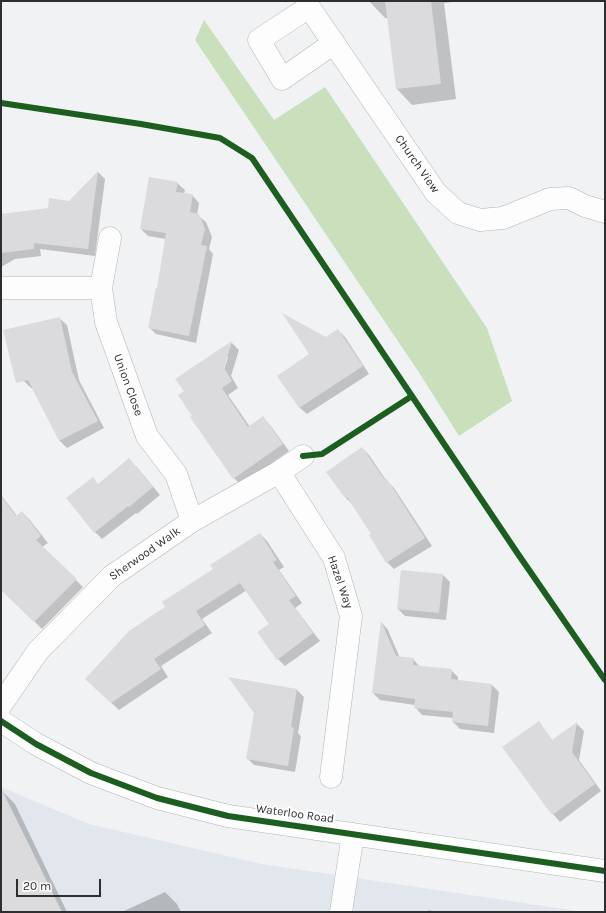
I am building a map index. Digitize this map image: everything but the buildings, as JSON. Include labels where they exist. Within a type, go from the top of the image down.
[{"type":"street","name":"Church View","points":[[334,43],[436,193],[458,213],[480,220],[503,218],[550,199],[569,198],[585,206],[605,212]]},
{"type":"street","name":"Union Close","points":[[110,238],[101,288],[106,322],[147,436],[176,474],[192,521]]},
{"type":"street","points":[[4,288],[101,288]]},
{"type":"street","name":"Sherwood Walk","points":[[1,705],[38,651],[112,576],[192,521],[279,472],[303,456]]},
{"type":"street","name":"Hazel Way","points":[[279,472],[334,558],[351,616],[331,777]]},
{"type":"street","name":"Waterloo Road","points":[[1,721],[36,744],[91,773],[157,798],[228,816],[605,871]]},
{"type":"street","points":[[341,912],[353,834]]},
{"type":"shaded area","points":[[1,787],[89,824],[262,864],[584,912],[1,912]]},
{"type":"green space","points":[[204,20],[274,120],[325,87],[487,328],[512,401],[459,436],[420,374],[195,40]]},
{"type":"cycle path","points":[[1,103],[141,124],[220,138],[252,158],[518,554],[605,680]]},
{"type":"cycle path","points":[[303,456],[322,454],[412,396]]},
{"type":"cycle path","points":[[1,721],[36,744],[91,773],[157,798],[228,816],[605,871]]}]
